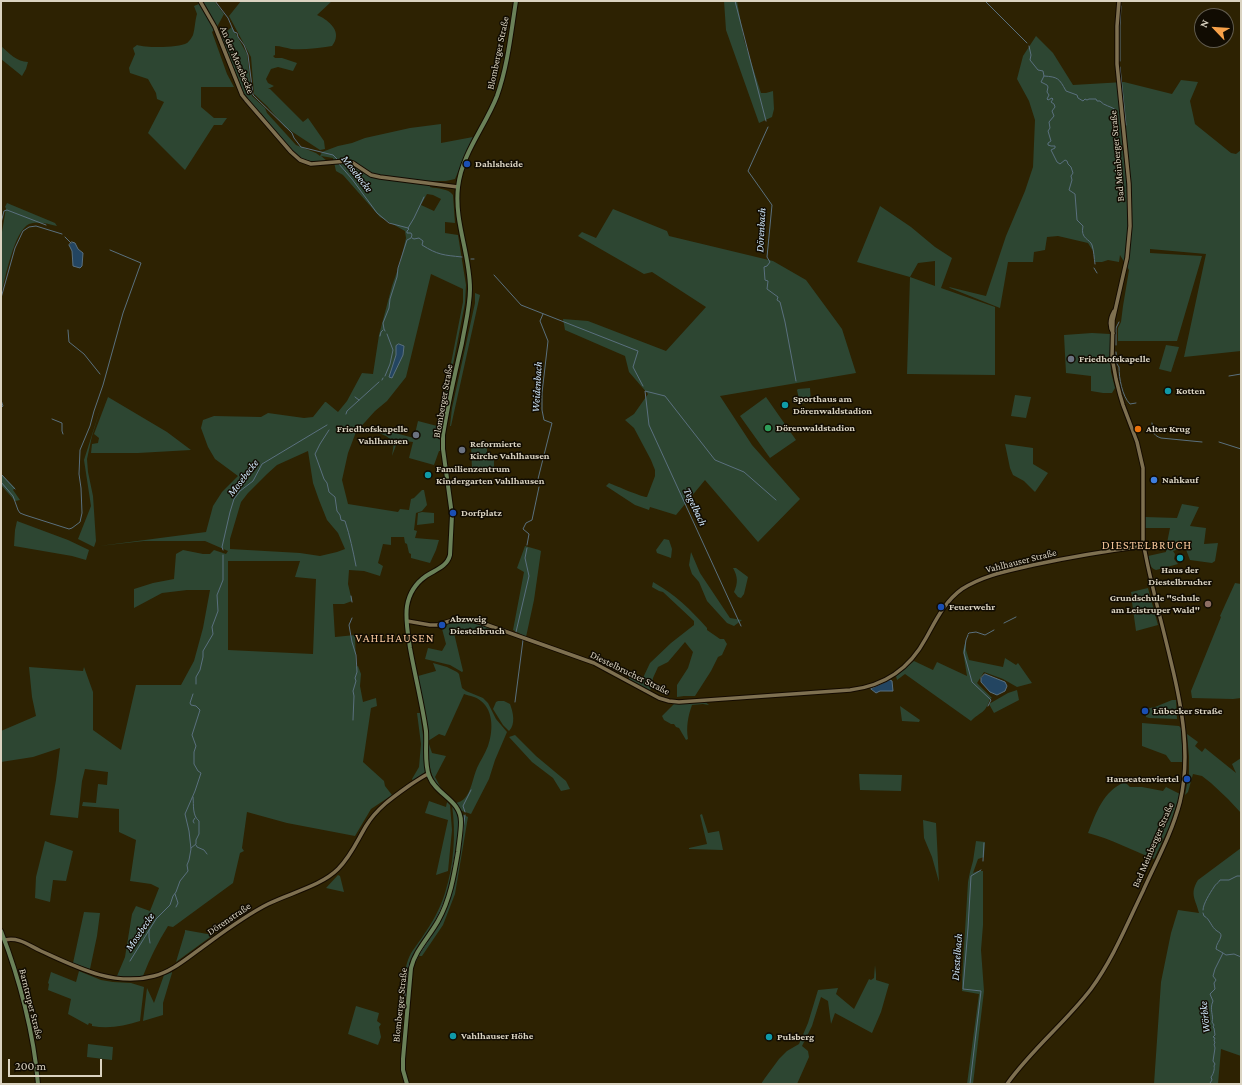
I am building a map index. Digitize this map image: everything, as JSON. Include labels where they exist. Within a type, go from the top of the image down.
[{"type":"main road","name":"Blomberger Straße","points":[[407,1084],[403,1070],[403,1059],[411,968],[415,958],[438,922],[448,900],[453,879],[461,818],[459,810],[433,784],[428,774],[426,761],[426,731],[412,656],[407,621],[407,608],[412,592],[423,579],[444,565],[450,555],[452,515],[443,449],[443,434],[467,319],[470,291],[468,264],[459,217],[458,187],[466,158],[493,105],[503,77],[516,1]]},
{"type":"main road","name":"Barntruper Straße","points":[[1,930],[14,968],[30,1027],[38,1084]]},
{"type":"street","name":"An der Mosebecke","points":[[200,1],[215,27],[242,95],[249,105],[300,160],[311,164],[347,161],[353,163],[367,173],[380,177],[458,187]]},
{"type":"street","name":"Bad Meinberger Straße","points":[[1007,1084],[1023,1063],[1077,1006],[1102,973],[1120,939],[1172,827],[1180,801],[1185,771],[1186,757],[1179,699],[1149,574],[1144,546],[1143,468],[1137,442],[1116,378],[1112,357],[1112,333],[1126,258],[1130,226],[1129,184],[1117,64],[1117,26],[1119,1]]},
{"type":"street","name":"Vahlhauser Straße","points":[[876,684],[894,675],[910,661],[923,644],[945,606],[957,593],[975,582],[994,574],[1060,559],[1095,552],[1144,546]]},
{"type":"street","name":"Diestelbrucher Straße","points":[[407,621],[430,625],[437,625],[456,619],[479,622],[594,662],[659,698],[668,701],[679,702],[850,690],[876,684]]},
{"type":"street","name":"Dörenstraße","points":[[5,940],[19,940],[88,972],[107,977],[133,980],[159,974],[179,964],[243,917],[268,904],[321,881],[337,870],[350,856],[367,825],[383,805],[428,774]]},
{"type":"green space","points":[[197,1],[214,1],[224,14],[217,27],[212,32],[227,74],[234,87],[201,87],[201,107],[214,118],[227,118],[222,125],[214,125],[185,170],[148,133],[164,102],[157,99],[156,93],[148,79],[130,73],[129,68],[135,54],[133,48],[137,45],[147,47],[170,47],[183,45],[188,42],[194,33],[197,14],[194,6],[199,4]]},
{"type":"green space","points":[[241,1],[332,1],[317,15],[327,21],[335,29],[336,37],[332,46],[312,49],[291,49],[275,46],[275,55],[273,56],[275,58],[282,58],[297,63],[293,71],[278,67],[271,69],[266,79],[268,83],[274,86],[268,89],[270,89],[303,122],[308,118],[324,141],[325,149],[320,150],[285,127],[267,106],[254,94],[251,57],[229,16]]},
{"type":"green space","points":[[724,1],[737,1],[744,40],[761,93],[773,91],[774,109],[772,117],[759,123],[726,30]]},
{"type":"green space","points":[[232,27],[247,54],[252,96],[265,108],[267,113],[296,145],[320,156],[322,152],[365,138],[410,128],[441,124],[441,143],[473,137],[455,179],[446,181],[431,181],[430,187],[446,190],[453,195],[455,223],[445,222],[445,233],[458,235],[466,285],[465,303],[446,400],[444,399],[463,302],[463,289],[431,274],[406,377],[387,401],[375,411],[356,432],[348,453],[342,480],[348,504],[398,512],[400,509],[409,510],[411,499],[424,490],[427,505],[422,511],[416,513],[414,530],[417,531],[415,538],[439,540],[430,563],[411,558],[411,554],[409,553],[404,537],[391,537],[391,545],[383,544],[378,563],[383,566],[380,576],[364,571],[349,570],[348,584],[352,601],[344,604],[333,604],[335,637],[355,635],[356,667],[358,666],[361,674],[360,686],[363,702],[376,698],[377,706],[371,708],[363,762],[384,781],[385,786],[392,795],[371,809],[355,836],[287,823],[247,812],[242,848],[244,851],[240,853],[233,883],[173,927],[168,926],[154,950],[143,976],[130,978],[117,976],[125,957],[132,914],[136,906],[150,911],[159,888],[151,884],[130,881],[136,840],[119,832],[119,809],[82,806],[83,802],[96,803],[98,784],[107,785],[108,772],[85,769],[82,781],[78,818],[50,815],[60,748],[33,757],[1,762],[1,731],[36,716],[32,697],[29,667],[83,671],[84,667],[93,692],[93,730],[121,750],[136,685],[181,685],[194,661],[203,628],[210,590],[187,590],[162,593],[134,608],[134,589],[153,583],[174,579],[176,554],[183,550],[203,554],[210,554],[214,550],[226,554],[228,551],[205,541],[144,541],[99,546],[206,532],[213,506],[222,492],[238,476],[215,459],[208,447],[201,428],[203,420],[214,416],[261,417],[268,413],[304,418],[313,417],[325,402],[338,412],[347,401],[362,373],[373,374],[379,335],[406,238],[405,231],[380,217],[343,175],[336,171],[333,158],[321,156],[327,161],[305,160],[293,152],[281,140],[261,113],[256,111],[243,94],[220,36],[224,28],[227,31]],"holes":[[[427,194],[441,199],[434,211],[421,205]],[[308,451],[313,483],[319,500],[327,520],[338,533],[345,549],[320,556],[300,553],[230,549],[230,539],[241,502],[248,493],[277,465]],[[228,561],[300,561],[295,577],[316,579],[313,654],[228,650]]]},
{"type":"green space","points":[[1036,36],[1053,53],[1073,85],[1124,82],[1172,94],[1181,80],[1198,82],[1190,101],[1195,124],[1231,153],[1236,154],[1241,150],[1241,351],[1184,357],[1206,254],[1150,249],[1150,253],[1202,256],[1177,341],[1118,341],[1118,328],[1121,322],[1129,270],[1120,255],[1119,262],[1108,260],[1095,262],[1093,251],[1088,243],[1058,236],[1047,237],[1045,250],[1034,252],[1033,262],[1008,262],[1000,308],[949,287],[986,296],[1006,236],[1025,191],[1033,167],[1035,120],[1029,101],[1017,79],[1023,56]]},
{"type":"green space","points":[[1,46],[17,59],[28,62],[22,76],[1,59]]},
{"type":"green space","points":[[7,203],[55,223],[57,226],[36,223],[29,224],[24,228],[11,256],[1,295],[1,238],[5,207]]},
{"type":"green space","points":[[880,206],[952,258],[941,288],[995,307],[995,375],[907,374],[910,277],[857,262]],"holes":[[[935,261],[935,286],[910,277],[918,263]]]},
{"type":"green space","points":[[613,209],[667,231],[669,236],[773,261],[806,280],[842,329],[856,373],[720,396],[752,445],[800,499],[758,542],[705,480],[676,515],[650,507],[649,510],[635,505],[606,486],[609,483],[647,497],[655,476],[655,470],[634,428],[625,420],[634,414],[648,394],[629,372],[625,356],[565,330],[563,319],[588,321],[666,351],[706,307],[652,272],[644,274],[578,236],[582,232],[596,238]]},
{"type":"green space","points":[[475,293],[480,295],[450,426],[452,408],[475,303]]},
{"type":"green space","points":[[1092,333],[1110,334],[1111,372],[1115,388],[1112,393],[1091,391],[1091,376],[1066,373],[1064,335]]},
{"type":"green space","points":[[1166,345],[1179,347],[1171,372],[1159,369]]},
{"type":"green space","points":[[810,388],[811,402],[800,404],[797,390]]},
{"type":"green space","points":[[1015,395],[1031,397],[1026,418],[1011,416]]},
{"type":"green space","points":[[108,397],[167,432],[191,450],[138,453],[91,453],[92,444],[98,443],[99,438],[94,434]]},
{"type":"green space","name":"Dörenwaldstadion","points":[[766,397],[796,440],[770,458],[740,416]]},
{"type":"green space","points":[[103,400],[87,459],[93,496],[96,541],[94,547],[78,539],[91,506],[84,460]]},
{"type":"green space","points":[[418,421],[441,427],[441,451],[439,451],[434,465],[409,458],[413,442],[398,440],[392,456],[394,442],[379,433],[380,429],[414,438]]},
{"type":"green space","points":[[1005,444],[1033,448],[1033,464],[1048,473],[1035,492],[1024,481],[1013,475]]},
{"type":"green space","points":[[471,445],[487,447],[487,455],[494,457],[494,472],[472,469]]},
{"type":"green space","points":[[1,474],[15,488],[13,490],[20,500],[15,501],[1,485]]},
{"type":"green space","points":[[1182,504],[1199,507],[1190,526],[1206,528],[1204,544],[1218,543],[1215,561],[1212,563],[1190,560],[1185,547],[1173,551],[1175,554],[1174,559],[1178,564],[1156,570],[1151,566],[1148,556],[1166,552],[1166,543],[1170,528],[1145,528],[1145,517],[1177,518]]},
{"type":"green space","points":[[418,513],[434,513],[434,523],[417,525]]},
{"type":"green space","points":[[17,521],[68,540],[89,550],[86,560],[72,556],[14,546]]},
{"type":"green space","points":[[664,539],[669,540],[672,549],[671,558],[657,553],[656,550]]},
{"type":"green space","points":[[525,546],[541,551],[534,600],[526,637],[513,630],[524,572],[517,568]]},
{"type":"green space","points":[[691,552],[700,573],[730,618],[742,620],[734,626],[727,623],[707,601],[699,582],[692,574],[689,565]]},
{"type":"green space","points":[[733,568],[736,568],[748,577],[744,594],[741,598],[734,592],[737,580]]},
{"type":"green space","points":[[653,582],[676,597],[695,615],[707,628],[707,630],[720,639],[724,639],[727,644],[722,655],[718,657],[695,696],[677,697],[677,685],[688,668],[693,652],[685,642],[668,662],[658,667],[653,678],[650,691],[629,679],[629,674],[642,680],[650,663],[671,643],[694,625],[694,621],[663,592],[652,587]]},
{"type":"green space","points":[[1235,583],[1241,584],[1241,698],[1192,698],[1191,691],[1221,617],[1220,616]]},
{"type":"green space","points":[[1148,588],[1158,625],[1136,631],[1131,592]]},
{"type":"green space","points":[[458,621],[471,622],[492,628],[492,632],[454,633],[462,672],[450,665],[425,659],[428,648],[442,651],[446,644],[441,625]]},
{"type":"green space","points":[[966,640],[966,650],[969,660],[1003,667],[1005,658],[1016,665],[1018,663],[1032,683],[1017,687],[1003,679],[984,672],[977,683],[992,698],[984,710],[971,721],[905,674],[897,680],[896,676],[914,661],[933,670],[937,662],[967,676],[963,651]]},
{"type":"green space","points":[[433,663],[457,672],[459,674],[462,688],[483,698],[488,703],[496,719],[507,732],[489,779],[471,814],[462,811],[456,803],[463,800],[468,793],[477,768],[488,746],[491,734],[490,716],[485,705],[479,700],[464,694],[445,736],[439,734],[428,741],[418,676],[436,671]]},
{"type":"green space","points":[[1017,690],[1019,700],[994,713],[989,704],[1008,693]]},
{"type":"green space","points":[[1172,700],[1176,700],[1177,719],[1146,717],[1145,709],[1155,707]]},
{"type":"green space","points":[[498,701],[504,701],[510,704],[513,714],[513,725],[509,731],[503,725],[493,709]]},
{"type":"green space","points":[[704,701],[709,705],[692,705],[689,713],[687,730],[688,739],[686,740],[679,728],[664,720],[662,716],[674,704]]},
{"type":"green space","points":[[900,706],[920,720],[919,722],[902,721]]},
{"type":"green space","points":[[417,713],[420,713],[424,742],[425,772],[413,781],[412,779],[419,767],[421,744]]},
{"type":"green space","points":[[1142,723],[1179,726],[1181,728],[1183,762],[1171,762],[1166,755],[1142,746]]},
{"type":"green space","points":[[1187,734],[1198,742],[1195,746],[1202,752],[1205,748],[1236,773],[1232,764],[1241,758],[1241,813],[1228,799],[1202,776],[1193,774],[1188,792],[1185,795],[1189,773]]},
{"type":"green space","points":[[515,735],[536,756],[566,781],[570,789],[561,791],[553,778],[532,762],[509,737]]},
{"type":"green space","points":[[429,744],[432,753],[446,756],[435,777],[442,790],[435,781],[430,768],[428,756]]},
{"type":"green space","points":[[859,774],[902,775],[901,791],[860,790]]},
{"type":"green space","points":[[1125,782],[1130,787],[1142,787],[1163,791],[1166,787],[1180,794],[1169,827],[1154,859],[1113,841],[1088,833],[1101,803],[1111,791]]},
{"type":"green space","points":[[429,801],[446,807],[447,802],[450,805],[452,830],[448,871],[436,875],[448,820],[425,813]]},
{"type":"green space","points":[[452,805],[455,807],[460,818],[452,881],[441,912],[410,965],[406,998],[404,985],[409,957],[436,916],[448,882],[453,849],[454,827]]},
{"type":"green space","points":[[462,814],[468,817],[455,894],[443,925],[422,956],[419,956],[416,962],[415,961],[451,894]]},
{"type":"green space","points":[[702,814],[708,833],[719,831],[723,850],[689,849],[707,844],[700,815]]},
{"type":"green space","points":[[923,820],[936,823],[939,882],[932,857],[924,838]]},
{"type":"green space","points":[[45,841],[73,851],[66,881],[53,880],[50,902],[35,898],[36,877]]},
{"type":"green space","points":[[976,841],[985,842],[984,857],[978,859],[973,873],[983,871],[983,925],[981,950],[984,991],[973,1084],[967,1084],[979,994],[962,991],[962,980],[968,882]]},
{"type":"green space","points":[[1241,848],[1241,1056],[1221,1049],[1218,1084],[1154,1084],[1161,982],[1171,933],[1178,910],[1199,913],[1194,893],[1195,885],[1198,880]]},
{"type":"green space","points":[[338,875],[340,876],[344,892],[326,888]]},
{"type":"green space","points":[[84,912],[100,913],[90,969],[73,963]]},
{"type":"green space","points":[[185,930],[213,935],[176,962],[185,932]]},
{"type":"green space","points":[[875,965],[876,980],[889,984],[881,1012],[872,1033],[835,1013],[831,1024],[828,1001],[821,997],[812,1026],[802,1046],[808,1051],[809,1057],[797,1084],[761,1084],[779,1059],[787,1051],[799,1044],[808,1023],[818,990],[838,988],[836,994],[854,1009],[869,979],[871,980],[874,978]]},
{"type":"green space","points":[[79,971],[101,980],[131,983],[144,987],[140,1021],[116,1026],[98,1027],[92,1026],[92,1024],[89,1023],[88,1025],[68,1014],[71,999],[48,990],[48,983],[51,972],[76,982]]},
{"type":"green space","points":[[172,972],[163,1003],[163,1015],[143,1021],[147,988],[154,1003],[164,975]]},
{"type":"green space","points":[[356,1006],[379,1013],[377,1021],[381,1024],[379,1027],[381,1037],[378,1045],[348,1034]]},
{"type":"green space","points":[[88,1044],[113,1047],[112,1060],[87,1057]]},
{"type":"water","points":[[72,242],[75,243],[78,249],[83,253],[82,266],[80,268],[73,266],[72,251],[69,245]]},
{"type":"water","points":[[399,344],[404,346],[403,355],[392,378],[389,377],[396,355],[396,346]]},
{"type":"water","points":[[985,674],[1005,682],[1007,686],[1005,691],[997,695],[990,692],[981,682],[981,678]]},
{"type":"water","points":[[890,680],[892,681],[893,691],[880,691],[876,693],[871,689]]},
{"type":"waterway","name":"Mosebecke","points":[[215,1],[228,18],[234,32],[237,33],[244,45],[248,55],[253,95],[292,133],[301,147],[333,155],[377,213],[389,223],[409,229],[407,233],[411,233],[412,235],[411,238],[407,240],[398,268],[389,308],[383,323],[385,331]]},
{"type":"waterway","name":"Dörenbach","points":[[735,1],[766,121]]},
{"type":"waterway","points":[[985,1],[1027,43]]},
{"type":"waterway","points":[[1120,61],[1121,6]]},
{"type":"waterway","points":[[1029,46],[1031,55],[1030,60],[1038,70],[1043,71],[1044,76],[1041,82],[1047,85],[1047,92],[1049,95],[1047,99],[1052,98],[1053,99],[1051,102],[1055,107],[1052,111],[1054,116],[1049,122],[1050,128],[1048,131],[1051,141],[1048,145],[1055,146],[1055,148],[1051,150],[1057,162],[1060,164],[1065,160],[1071,167],[1073,173],[1071,176],[1072,180],[1069,190],[1075,194],[1077,220],[1083,226],[1082,230],[1084,236],[1092,245],[1095,264]]},
{"type":"waterway","points":[[1120,67],[1126,125]]},
{"type":"waterway","points":[[1044,76],[1058,79],[1066,91],[1077,95],[1078,98],[1083,101],[1085,99],[1096,99],[1097,101],[1100,101],[1116,110]]},
{"type":"waterway","name":"Dörenbach","points":[[768,127],[748,171],[772,205],[767,257],[770,262],[764,267],[765,280],[768,281],[767,289],[778,297],[777,300],[780,302],[796,381]]},
{"type":"waterway","points":[[408,228],[424,197]]},
{"type":"waterway","points":[[1,223],[4,211],[7,210],[46,225]]},
{"type":"waterway","points":[[1,298],[15,248],[23,231],[29,227],[36,226],[62,234]]},
{"type":"waterway","points":[[65,237],[71,243]]},
{"type":"waterway","name":"Tegelbach","points":[[412,238],[419,238],[423,241],[422,245],[437,253],[462,257]]},
{"type":"waterway","points":[[1,482],[13,496],[20,513],[69,529],[80,522],[82,513],[79,474],[80,450],[90,426],[123,313],[141,263],[110,250]]},
{"type":"waterway","points":[[1094,268],[1097,273]]},
{"type":"waterway","name":"Tegelbach","points":[[494,275],[521,305],[638,351],[633,367],[643,386]]},
{"type":"waterway","name":"Weidenbach","points":[[538,479],[552,423],[544,420],[542,410],[542,393],[548,341],[540,321],[543,314]]},
{"type":"waterway","points":[[1116,345],[1116,328],[1119,322]]},
{"type":"waterway","points":[[68,330],[69,342],[84,354],[100,374]]},
{"type":"waterway","points":[[380,336],[383,330]]},
{"type":"waterway","name":"Mosebecke","points":[[385,376],[390,364],[393,350],[387,334]]},
{"type":"waterway","points":[[1116,352],[1123,392],[1130,404],[1136,403]]},
{"type":"waterway","points":[[1229,376],[1241,374]]},
{"type":"waterway","name":"Mosebecke","points":[[346,414],[347,411],[379,382]]},
{"type":"waterway","name":"Tegelbach","points":[[741,626],[649,425],[645,391],[665,396],[715,460],[744,472],[776,500]]},
{"type":"waterway","name":"Mosebecke","points":[[355,397],[359,400]]},
{"type":"waterway","points":[[1,400],[3,406],[1,408]]},
{"type":"waterway","points":[[52,419],[62,423],[63,434]]},
{"type":"waterway","points":[[1152,423],[1154,434],[1158,437],[1202,442]]},
{"type":"waterway","name":"Mosebecke","points":[[223,550],[222,547],[234,499],[240,491],[253,481],[262,464],[327,425]]},
{"type":"waterway","points":[[329,430],[315,454],[324,479],[327,483],[329,492],[335,497],[337,511],[341,520],[345,521],[356,566]]},
{"type":"waterway","points":[[1219,442],[1241,449]]},
{"type":"waterway","points":[[1,474],[15,489]]},
{"type":"waterway","name":"Weidenbach","points":[[527,545],[529,534],[523,529],[526,523],[532,520],[539,487]]},
{"type":"waterway","name":"Weidenbach","points":[[516,632],[529,576],[525,558],[527,548]]},
{"type":"waterway","name":"Mosebecke","points":[[196,684],[196,677],[200,670],[203,651],[213,634],[212,627],[218,611],[217,595],[223,580],[223,555]]},
{"type":"waterway","points":[[351,596],[352,602]]},
{"type":"waterway","points":[[1004,623],[1016,617]]},
{"type":"waterway","points":[[352,618],[349,625],[356,655],[357,672],[353,691],[353,720]]},
{"type":"waterway","points":[[968,634],[976,632],[985,635],[994,630]]},
{"type":"waterway","points":[[968,635],[964,653],[972,682],[991,700],[988,706]]},
{"type":"waterway","name":"Weidenbach","points":[[515,702],[523,640],[521,639]]},
{"type":"waterway","name":"Mosebecke","points":[[130,961],[156,919],[170,905],[180,881],[188,871],[187,865],[191,849],[185,814],[201,773],[194,764],[194,752],[196,746],[192,735],[200,710],[190,703],[193,694]]},
{"type":"waterway","points":[[465,812],[463,806],[471,790]]},
{"type":"waterway","points":[[191,848],[196,844],[199,834],[199,821],[194,813],[193,797]]},
{"type":"waterway","points":[[460,851],[465,815]]},
{"type":"waterway","points":[[194,823],[193,821],[195,818]]},
{"type":"waterway","name":"Diestelbach","points":[[983,861],[984,843]]},
{"type":"waterway","points":[[196,845],[207,854]]},
{"type":"waterway","points":[[453,867],[456,850]]},
{"type":"waterway","name":"Diestelbach","points":[[970,1084],[981,991],[963,989],[971,876],[981,870]]},
{"type":"waterway","name":"Wörbke","points":[[1203,910],[1214,886],[1220,880],[1229,880],[1237,876],[1241,876]]},
{"type":"waterway","points":[[447,906],[454,884]]},
{"type":"waterway","points":[[175,894],[178,903],[176,907]]},
{"type":"waterway","points":[[431,929],[446,898]]},
{"type":"waterway","name":"Wörbke","points":[[1203,913],[1213,927],[1221,934],[1216,949],[1223,953],[1213,976],[1216,980],[1214,983],[1215,989],[1210,994],[1213,1001],[1211,1007],[1215,1035],[1213,1037],[1215,1038],[1213,1061],[1215,1064],[1210,1084]]},
{"type":"waterway","points":[[429,939],[440,922]]},
{"type":"waterway","name":"Mosebecke","points":[[149,930],[150,943]]},
{"type":"waterway","points":[[418,956],[427,942]]},
{"type":"waterway","points":[[1223,953],[1226,955],[1234,954],[1241,957]]},
{"type":"waterway","points":[[405,996],[409,965]]},
{"type":"place","name":"Dahlsheide","points":[[467,164]]},
{"type":"place","name":"Friedhofskapelle","points":[[1071,359]]},
{"type":"place","name":"Kotten","points":[[1168,391]]},
{"type":"place","name":"Sporthaus am Dörenwaldstadion","points":[[785,405]]},
{"type":"place","name":"Dörenwaldstadion","points":[[768,428]]},
{"type":"place","name":"Alter Krug","points":[[1138,429]]},
{"type":"place","name":"Friedhofskapelle Vahlhausen","points":[[416,435]]},
{"type":"place","name":"Reformierte Kirche Vahlhausen","points":[[462,450]]},
{"type":"place","name":"Familienzentrum Kindergarten Vahlhausen","points":[[428,475]]},
{"type":"place","name":"Nahkauf","points":[[1154,480]]},
{"type":"place","name":"Dorfplatz","points":[[453,513]]},
{"type":"place","name":"Haus der Diestelbrucher","points":[[1180,558]]},
{"type":"place","name":"Grundschule \"Schule am Leistruper Wald\"","points":[[1208,604]]},
{"type":"place","name":"Feuerwehr","points":[[941,607]]},
{"type":"place","name":"Abzweig Diestelbruch","points":[[442,625]]},
{"type":"place","name":"Lübecker Straße","points":[[1145,711]]},
{"type":"place","name":"Hanseatenviertel","points":[[1187,779]]},
{"type":"place","name":"Vahlhauser Höhe","points":[[453,1036]]},
{"type":"place","name":"Pulsberg","points":[[769,1037]]},
{"type":"district","name":"DIESTELBRUCH","points":[[1147,545]]},
{"type":"district","name":"VAHLHAUSEN","points":[[395,638]]}]
